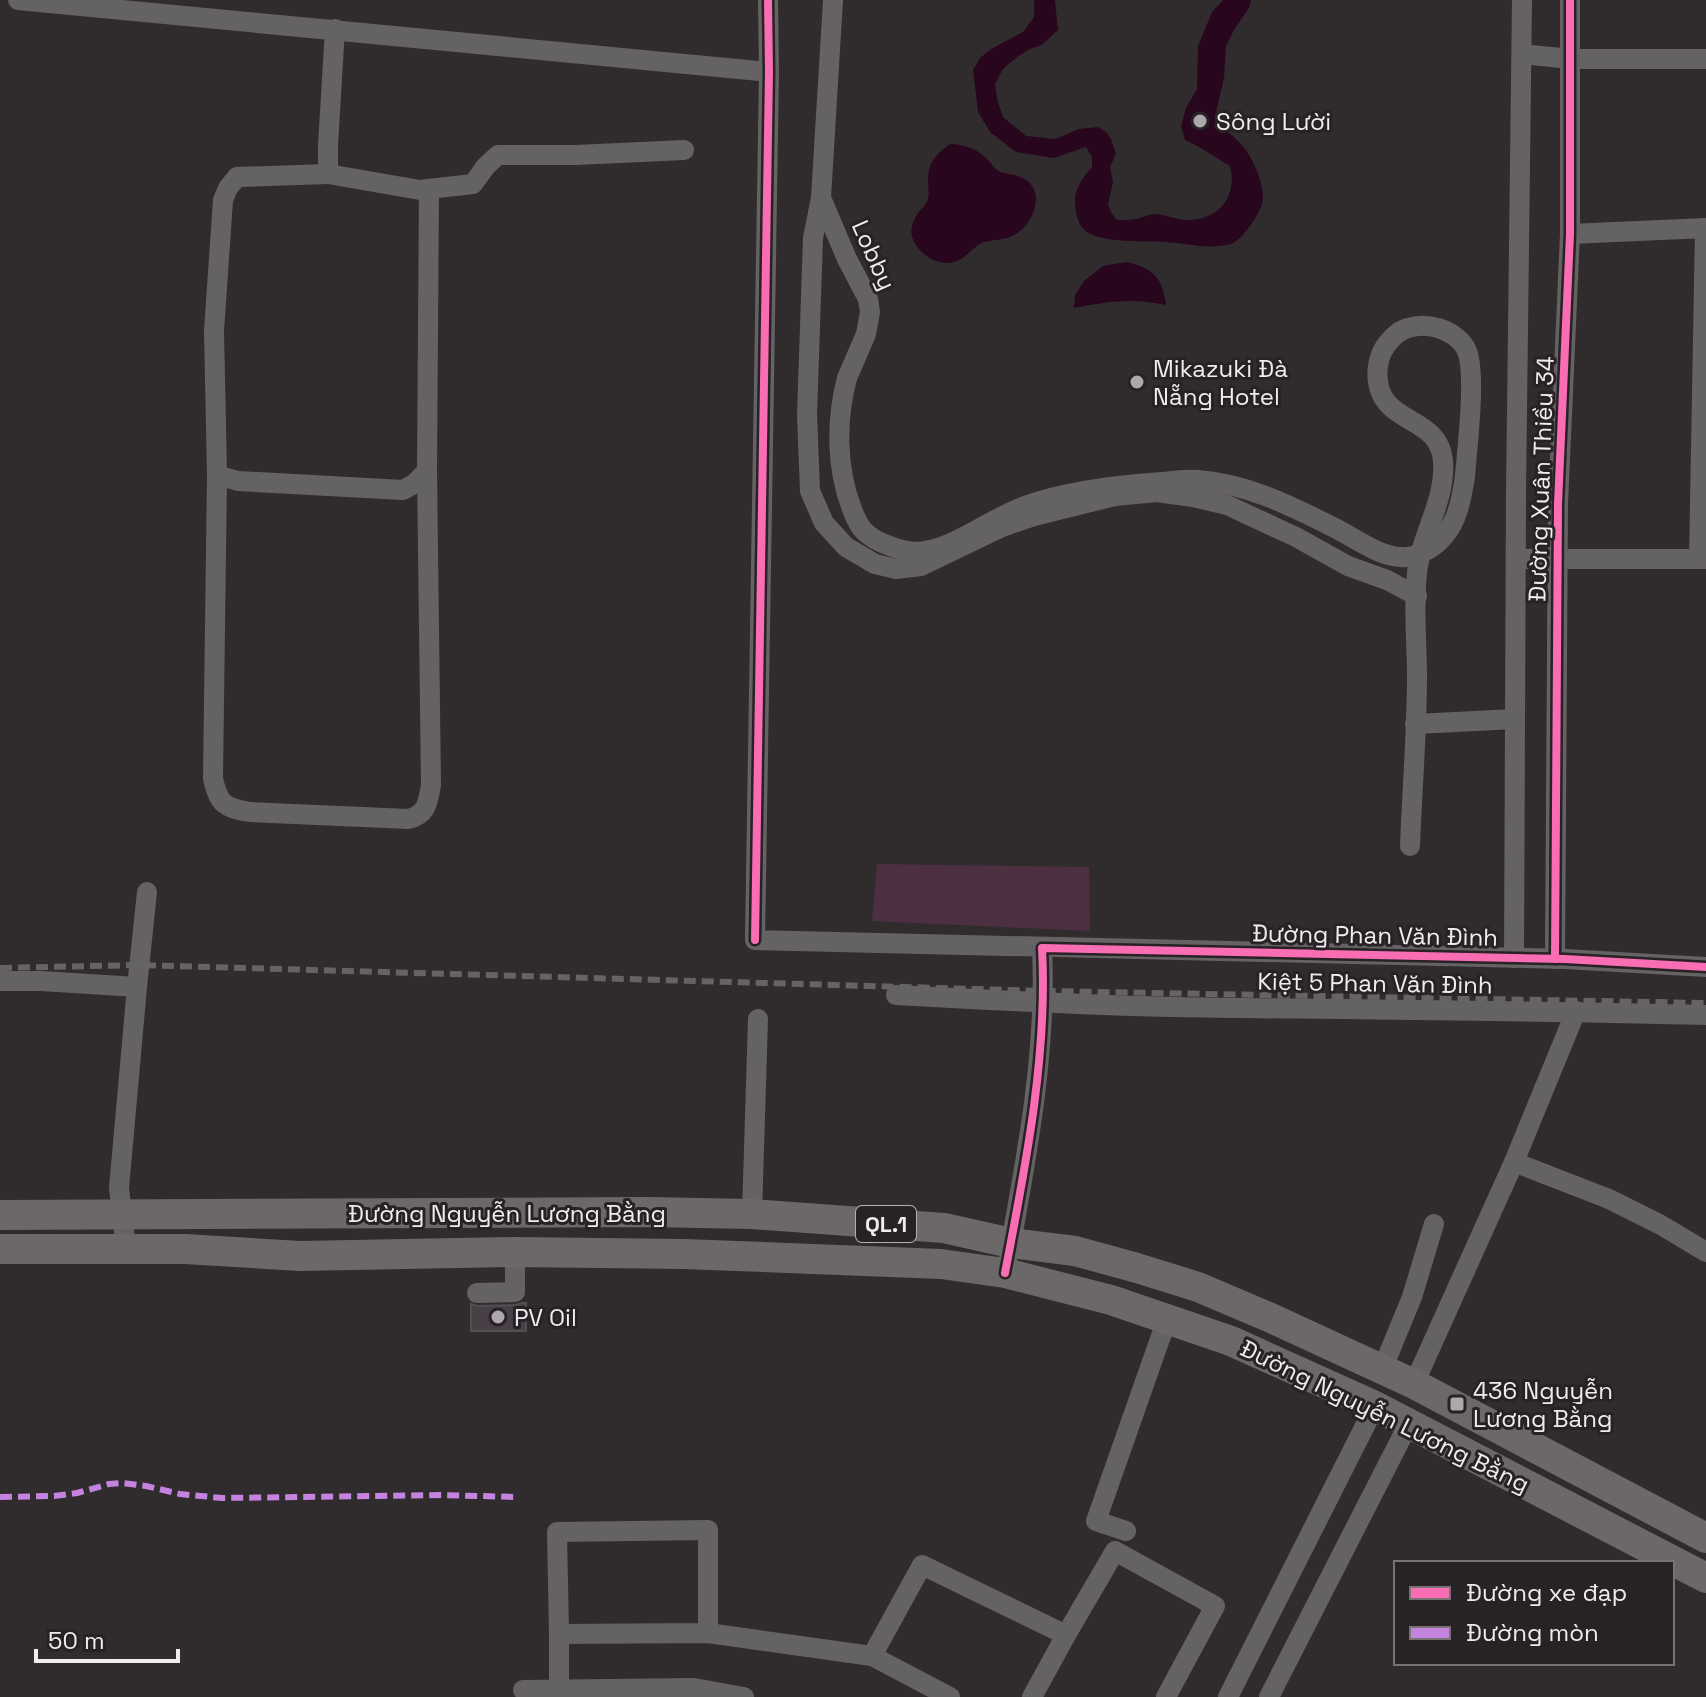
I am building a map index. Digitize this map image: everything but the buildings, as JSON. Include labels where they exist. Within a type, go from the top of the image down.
[{"type":"highway","name":"Đường Nguyễn Lương Bằng","points":[[0,1215],[752,1214],[944,1228],[1011,1243],[1075,1251],[1198,1287],[1271,1318],[1414,1384],[1706,1538]]},
{"type":"highway","name":"QL.1","points":[[8,1249],[126,1249]]},
{"type":"highway","name":"Đường Nguyễn Lương Bằng","points":[[126,1249],[300,1256],[515,1252],[684,1254],[941,1264],[1005,1273],[1111,1300],[1231,1341],[1375,1406],[1673,1561]]},
{"type":"highway","name":"Đường Nguyễn Lương Bằng","points":[[1674,1561],[1706,1578]]},
{"type":"street","points":[[18,0],[769,72],[768,0]]},
{"type":"street","points":[[833,0],[821,198],[813,238],[807,415],[810,491],[824,523],[846,547],[875,564],[896,569],[921,566],[1002,527],[1034,516],[1115,496],[1157,492],[1227,505],[1296,537],[1348,566],[1387,580],[1417,596],[1410,846]]},
{"type":"street","name":"Đường Xuân Thiều 34","points":[[1514,958],[1522,0]]},
{"type":"street","name":"Đường Xuân Thiều 34","points":[[1555,959],[1558,504],[1570,234],[1570,0]]},
{"type":"street","points":[[328,174],[335,29]]},
{"type":"street","points":[[1522,54],[1571,59],[1706,59]]},
{"type":"street","name":"Đường Phan Văn Đình","points":[[769,72],[755,940],[1555,959],[1706,967]]},
{"type":"street","points":[[429,189],[429,801],[424,811],[408,819],[250,812],[227,807],[215,791],[213,778],[217,475],[214,331],[223,200],[228,188],[237,177],[328,174],[420,190],[473,184],[498,155],[684,150]]},
{"type":"street","name":"Lobby","points":[[821,198],[868,299],[870,312],[866,334],[847,378],[839,425],[842,472],[849,501],[863,530],[882,543],[902,550],[925,551],[944,545],[1024,506],[1062,496],[1150,483],[1197,480],[1240,486],[1287,504],[1373,549],[1397,558],[1417,556],[1439,543],[1453,525],[1465,476],[1470,413],[1470,361],[1467,351],[1446,330],[1431,326],[1411,326],[1403,330],[1384,347],[1377,364],[1381,395],[1397,413],[1433,434],[1443,459],[1441,496],[1428,532],[1417,571],[1417,596]]},
{"type":"street","points":[[1516,559],[1702,559],[1706,228],[1570,234]]},
{"type":"street","points":[[217,475],[238,481],[403,490],[427,471]]},
{"type":"street","points":[[1415,724],[1515,719]]},
{"type":"street","points":[[126,1249],[119,1188],[147,892]]},
{"type":"street","points":[[1005,1273],[1031,1129],[1043,1003],[1042,948]]},
{"type":"street","points":[[0,981],[137,987]]},
{"type":"street","name":"Kiệt 5 Phan Văn Đình","points":[[896,995],[1172,1007],[1706,1015]]},
{"type":"street","points":[[1414,1384],[1514,1162],[1576,1011]]},
{"type":"street","points":[[752,1214],[758,1019]]},
{"type":"street","points":[[1514,1162],[1609,1199],[1706,1252]]},
{"type":"street","points":[[1382,1370],[1412,1297],[1434,1224]]},
{"type":"street","points":[[477,1293],[515,1292],[515,1252]]},
{"type":"street","points":[[1126,1531],[1096,1521],[1167,1319]]},
{"type":"street","points":[[1228,1697],[1375,1406]]},
{"type":"street","points":[[1269,1697],[1409,1423]]},
{"type":"street","points":[[559,1690],[557,1532],[708,1530],[708,1633]]},
{"type":"street","points":[[1032,1697],[1115,1551],[1215,1606],[1166,1697]]},
{"type":"street","points":[[872,1656],[922,1565],[1066,1635]]},
{"type":"street","points":[[559,1634],[708,1633],[872,1656],[950,1697]]},
{"type":"street","points":[[523,1690],[694,1688],[744,1697]]},
{"type":"shaded area","name":"Sông Lười","points":[[1034,0],[1055,0],[1058,30],[1042,45],[1017,57],[1003,69],[995,84],[1003,117],[1026,136],[1055,139],[1079,129],[1098,127],[1111,139],[1116,154],[1110,167],[1113,182],[1108,204],[1117,220],[1155,214],[1186,220],[1216,212],[1228,197],[1232,177],[1230,166],[1185,140],[1181,126],[1186,108],[1197,89],[1198,46],[1212,12],[1223,0],[1251,0],[1226,46],[1224,78],[1215,117],[1249,154],[1263,191],[1256,216],[1237,240],[1225,245],[1208,246],[1094,236],[1081,225],[1075,204],[1078,187],[1092,167],[1092,157],[1086,147],[1054,158],[1016,152],[990,132],[978,112],[973,70],[980,58],[991,49],[1023,32],[1034,17]]},
{"type":"shaded area","points":[[950,144],[975,150],[999,171],[1028,181],[1036,197],[1032,215],[1020,231],[1008,238],[982,243],[961,259],[945,263],[924,254],[911,232],[914,220],[928,199],[928,173],[932,163]]},
{"type":"shaded area","points":[[1126,262],[1155,275],[1166,305],[1120,301],[1074,308],[1075,295],[1084,281],[1103,266]]},
{"type":"shaded area","points":[[877,864],[1089,867],[1090,931],[872,921]]},
{"type":"railway","points":[[0,968],[139,965],[1044,991],[1706,1003]]},
{"type":"marked path","points":[[0,1497],[54,1496],[123,1483],[222,1498],[516,1497]]},
{"type":"cycle path","points":[[755,940],[768,0]]},
{"type":"cycle path","points":[[1555,959],[1558,504],[1570,234],[1570,0]]},
{"type":"cycle path","points":[[1005,1273],[1027,1153],[1038,1070],[1042,1029],[1042,948],[1565,959],[1706,967]]},
{"type":"place","name":"Sông Lười","points":[[1200,121]]},
{"type":"place","name":"Mikazuki Đà Nẵng Hotel","points":[[1137,382]]},
{"type":"place","name":"PV Oil","points":[[498,1317]]},
{"type":"place","name":"436 Nguyễn Lương Bằng","points":[[1457,1404]]}]
